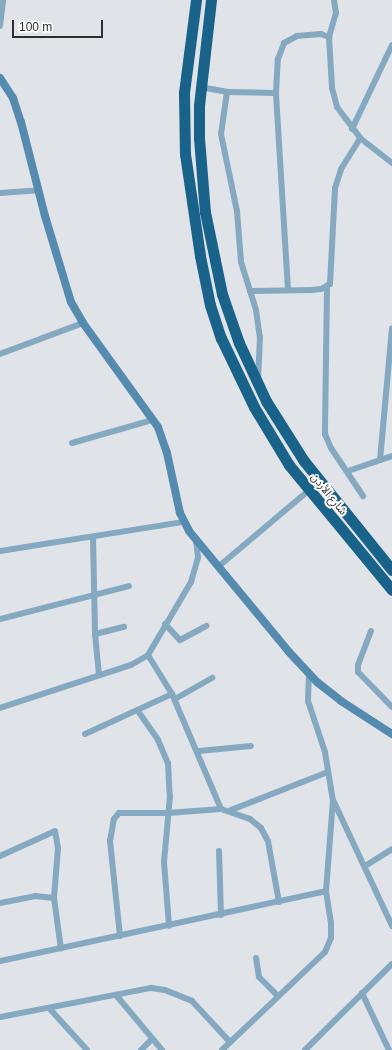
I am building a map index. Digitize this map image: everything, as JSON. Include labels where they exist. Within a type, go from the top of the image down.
[{"type":"highway","name":"شارع الأردن","points":[[196,0],[184,93],[185,154],[188,189],[210,305],[227,354],[254,407],[289,464],[392,590]]},
{"type":"highway","name":"شارع الأردن","points":[[211,0],[200,87],[199,138],[202,187],[214,259],[231,322],[258,386],[308,467],[392,570]]},
{"type":"street","points":[[0,26],[3,0]]},
{"type":"street","points":[[334,0],[336,13],[330,40],[334,99],[352,129],[360,138],[392,163]]},
{"type":"street","points":[[288,290],[276,93],[278,59],[284,44],[297,36],[322,34],[330,40]]},
{"type":"street","points":[[352,129],[392,45]]},
{"type":"street","points":[[0,78],[8,88],[17,109],[68,294],[83,323],[153,420],[164,442],[184,522],[196,541],[309,674],[340,701],[392,734]]},
{"type":"street","points":[[200,87],[228,92],[276,93]]},
{"type":"street","points":[[228,92],[222,134],[237,211],[241,262],[250,291],[260,337],[258,386]]},
{"type":"street","points":[[360,138],[341,169],[335,188],[332,281],[327,287],[324,425],[326,440],[348,471],[363,496]]},
{"type":"street","points":[[0,193],[39,190]]},
{"type":"street","points":[[250,291],[311,290],[327,287]]},
{"type":"street","points":[[0,354],[83,323]]},
{"type":"street","points":[[380,460],[392,329]]},
{"type":"street","points":[[72,443],[153,420]]},
{"type":"street","points":[[348,471],[392,456]]},
{"type":"street","points":[[218,566],[309,490]]},
{"type":"street","points":[[0,551],[184,522]]},
{"type":"street","points":[[93,536],[95,634],[99,675]]},
{"type":"street","points":[[0,708],[131,665],[148,655],[191,582],[198,557],[196,541]]},
{"type":"street","points":[[0,619],[94,593],[129,586]]},
{"type":"street","points":[[165,624],[180,640],[206,626]]},
{"type":"street","points":[[95,634],[124,627]]},
{"type":"street","points":[[371,631],[358,665],[358,672],[392,706]]},
{"type":"street","points":[[148,655],[174,696],[199,751],[221,809]]},
{"type":"street","points":[[222,1050],[329,945],[332,923],[326,891],[333,800],[322,739],[308,702],[309,674]]},
{"type":"street","points":[[85,734],[212,678]]},
{"type":"street","points":[[138,711],[165,754],[170,786],[164,862],[170,926]]},
{"type":"street","points":[[199,751],[252,746]]},
{"type":"street","points":[[231,810],[328,772]]},
{"type":"street","points":[[333,800],[392,926]]},
{"type":"street","points":[[120,936],[110,841],[114,819],[119,813],[168,813],[221,809],[231,810],[256,823],[266,835],[279,902]]},
{"type":"street","points":[[0,856],[55,831],[58,848],[54,898],[60,949]]},
{"type":"street","points":[[365,866],[392,849]]},
{"type":"street","points":[[219,851],[221,915]]},
{"type":"street","points":[[0,961],[170,926],[326,891]]},
{"type":"street","points":[[0,903],[34,896],[54,898]]},
{"type":"street","points":[[256,958],[259,978],[278,996]]},
{"type":"street","points":[[305,1050],[392,964]]},
{"type":"street","points":[[0,1017],[50,1009],[152,988],[182,995],[205,1012],[230,1042]]},
{"type":"street","points":[[362,993],[387,1049]]},
{"type":"street","points":[[116,995],[162,1050]]},
{"type":"street","points":[[50,1009],[87,1050]]},
{"type":"street","points":[[141,1050],[152,1039]]}]
